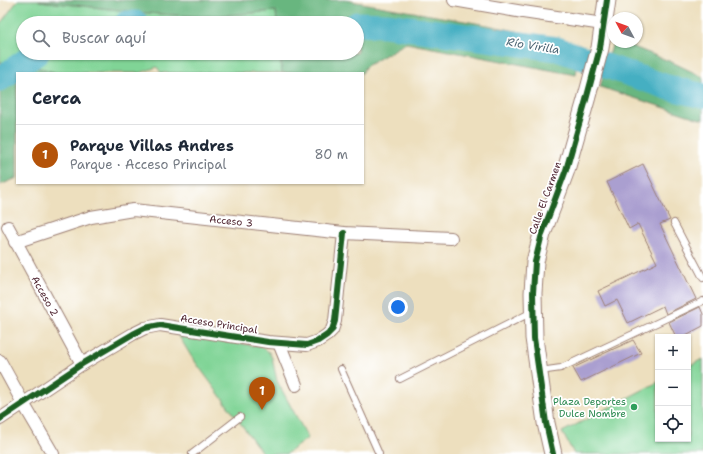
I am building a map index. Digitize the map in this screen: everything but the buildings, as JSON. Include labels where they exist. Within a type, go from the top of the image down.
[{"type":"street","points":[[454,0],[603,24]]},
{"type":"street","name":"Calle El Carmen","points":[[554,454],[546,423],[534,338],[533,293],[536,262],[542,234],[566,170],[586,100],[600,48],[607,0]]},
{"type":"street","name":"Acceso 3","points":[[15,242],[91,218],[133,210],[344,233],[451,238]]},
{"type":"street","name":"Acceso 2","points":[[8,227],[82,364]]},
{"type":"street","name":"Acceso Principal","points":[[0,419],[82,364],[145,328],[160,325],[278,343],[307,345],[318,341],[332,330],[335,321],[344,233]]},
{"type":"street","points":[[278,343],[296,385]]},
{"type":"street","points":[[0,360],[53,454]]},
{"type":"lane","points":[[674,223],[703,278]]},
{"type":"lane","points":[[539,371],[561,368],[703,301]]},
{"type":"lane","points":[[400,379],[534,311]]},
{"type":"lane","points":[[341,369],[379,454]]},
{"type":"lane","points":[[192,454],[240,417]]},
{"type":"green space","points":[[18,0],[39,0],[146,13],[189,16],[16,16],[16,60],[281,60],[282,72],[160,72],[157,67],[143,72],[53,72],[45,69],[0,62],[0,24]]},
{"type":"green space","points":[[345,0],[487,25],[580,44],[576,75],[406,43],[365,67],[362,72],[282,72],[281,60],[364,60],[364,16],[276,16],[276,11],[215,16],[189,16],[146,13],[39,1]]},
{"type":"green space","points":[[276,11],[276,16],[215,16]]},
{"type":"green space","points":[[611,48],[636,48],[674,63],[703,77],[703,120],[600,87]]},
{"type":"green space","points":[[0,62],[45,69],[53,72],[16,72],[16,178],[0,185]]},
{"type":"green space","points":[[177,333],[262,347],[269,352],[272,358],[277,381],[308,438],[286,454],[263,454],[191,356]]},
{"type":"green space","name":"Plaza Deportes Dulce Nombre","points":[[703,359],[703,454],[574,454],[562,432],[655,384],[655,442],[691,442],[691,365]]},
{"type":"waterway","name":"Río Virilla","points":[[364,24],[386,25],[557,49],[667,87],[703,96]]},
{"type":"waterway","name":"Río Virilla","points":[[0,79],[27,60]]},
{"type":"cycle path","points":[[553,454],[546,423],[534,338],[533,293],[535,262],[542,234],[566,170],[586,100],[600,48],[607,0]]},
{"type":"cycle path","points":[[0,419],[82,364],[145,328],[160,325],[268,342],[307,345],[318,341],[332,330],[335,321],[344,233]]},
{"type":"place","name":"Plaza Deportes Dulce Nombre","points":[[634,407]]},
{"type":"place","name":"Parque Villas Andres","points":[[262,410]]}]
